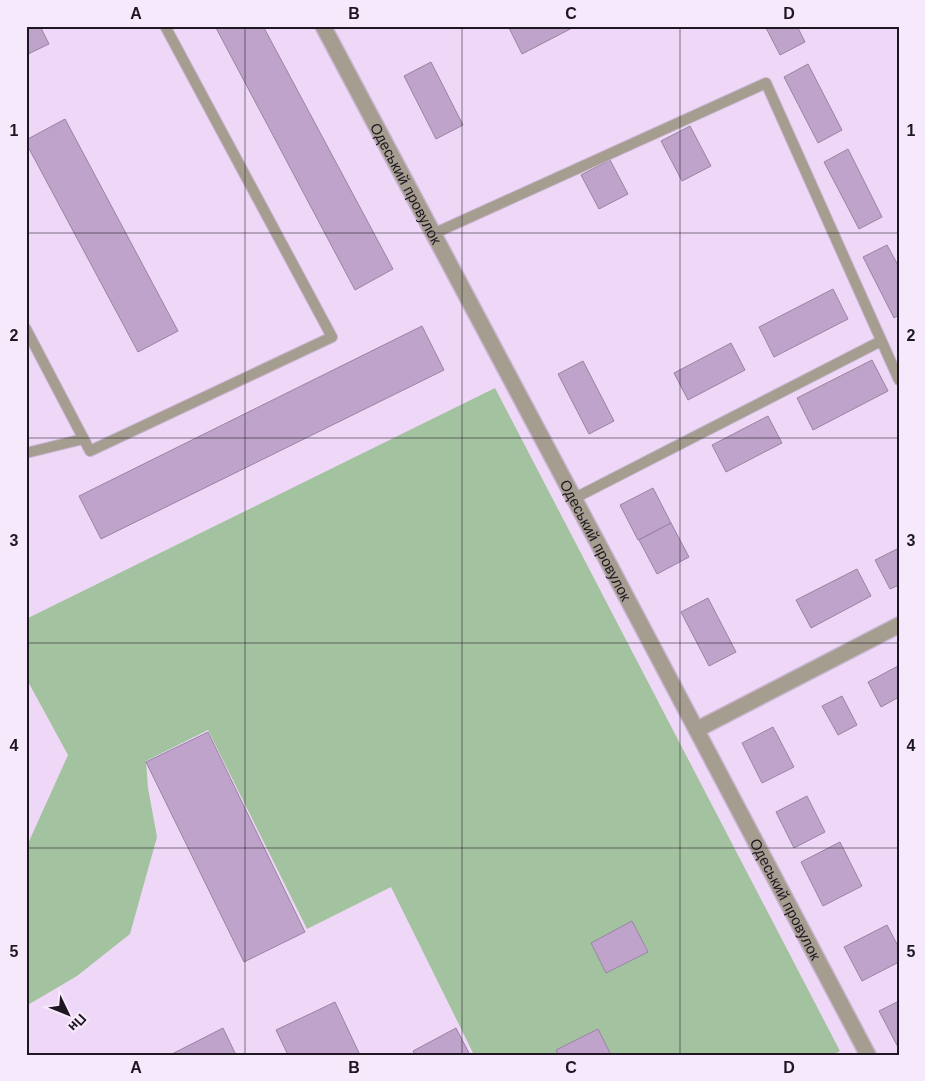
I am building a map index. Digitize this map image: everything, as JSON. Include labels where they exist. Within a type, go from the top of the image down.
[{"type":"street","name":"Одеський провулок","points":[[324,26],[573,499],[698,729],[868,1055]]},
{"type":"street","points":[[698,729],[899,625]]},
{"type":"lane","points":[[26,329],[90,451],[332,337],[165,26]]},
{"type":"lane","points":[[433,234],[766,83],[899,380]]},
{"type":"lane","points":[[573,499],[881,341]]},
{"type":"lane","points":[[26,453],[83,439]]},
{"type":"green space","points":[[495,388],[840,1051],[832,1055],[474,1055],[391,887],[307,929],[208,730],[146,761],[148,788],[157,837],[130,934],[77,976],[26,1006],[26,848],[68,755],[26,678],[26,619]]},
{"type":"building","points":[[26,26],[40,26],[49,44],[26,55]]},
{"type":"building","points":[[215,26],[263,26],[393,269],[355,290]]},
{"type":"building","points":[[508,26],[576,26],[522,54]]},
{"type":"building","points":[[765,26],[797,26],[805,42],[780,55]]},
{"type":"building","points":[[431,62],[463,125],[436,139],[404,76]]},
{"type":"building","points":[[808,64],[842,130],[818,143],[784,77]]},
{"type":"building","points":[[65,119],[178,331],[138,352],[26,143],[26,140]]},
{"type":"building","points":[[690,126],[711,166],[682,181],[661,141]]},
{"type":"building","points":[[848,149],[882,217],[859,229],[824,162]]},
{"type":"building","points":[[610,160],[628,194],[599,209],[581,175]]},
{"type":"building","points":[[887,245],[899,267],[899,315],[894,318],[863,257]]},
{"type":"building","points":[[833,289],[848,319],[774,357],[759,327]]},
{"type":"building","points":[[422,326],[444,370],[101,539],[79,496]]},
{"type":"building","points":[[731,343],[745,370],[688,400],[674,373]]},
{"type":"building","points":[[872,360],[888,391],[813,430],[797,398]]},
{"type":"building","points":[[583,361],[614,421],[589,434],[558,374]]},
{"type":"building","points":[[768,416],[782,443],[726,472],[712,445]]},
{"type":"building","points":[[653,488],[671,523],[638,540],[620,505]]},
{"type":"building","points":[[671,523],[689,557],[657,574],[639,540]]},
{"type":"building","points":[[899,548],[899,585],[890,589],[875,560]]},
{"type":"building","points":[[857,569],[871,596],[811,628],[796,600]]},
{"type":"building","points":[[708,598],[736,652],[709,666],[681,612]]},
{"type":"building","points":[[898,666],[899,697],[881,707],[868,682]]},
{"type":"building","points":[[842,696],[857,725],[838,735],[822,706]]},
{"type":"building","points":[[773,727],[794,767],[762,783],[742,743]]},
{"type":"building","points":[[208,732],[305,932],[244,962],[146,762]]},
{"type":"building","points":[[807,796],[825,832],[794,848],[776,812]]},
{"type":"building","points":[[840,842],[862,886],[823,906],[801,862]]},
{"type":"building","points":[[632,921],[648,952],[606,973],[591,943]]},
{"type":"building","points":[[887,925],[899,948],[899,962],[862,981],[844,947]]},
{"type":"building","points":[[899,1001],[899,1049],[879,1011]]},
{"type":"building","points":[[335,1002],[360,1055],[288,1055],[276,1030]]},
{"type":"building","points":[[223,1028],[236,1055],[170,1055]]},
{"type":"building","points":[[456,1028],[470,1055],[415,1055],[413,1051]]},
{"type":"building","points":[[598,1029],[611,1055],[558,1055],[556,1050]]}]
